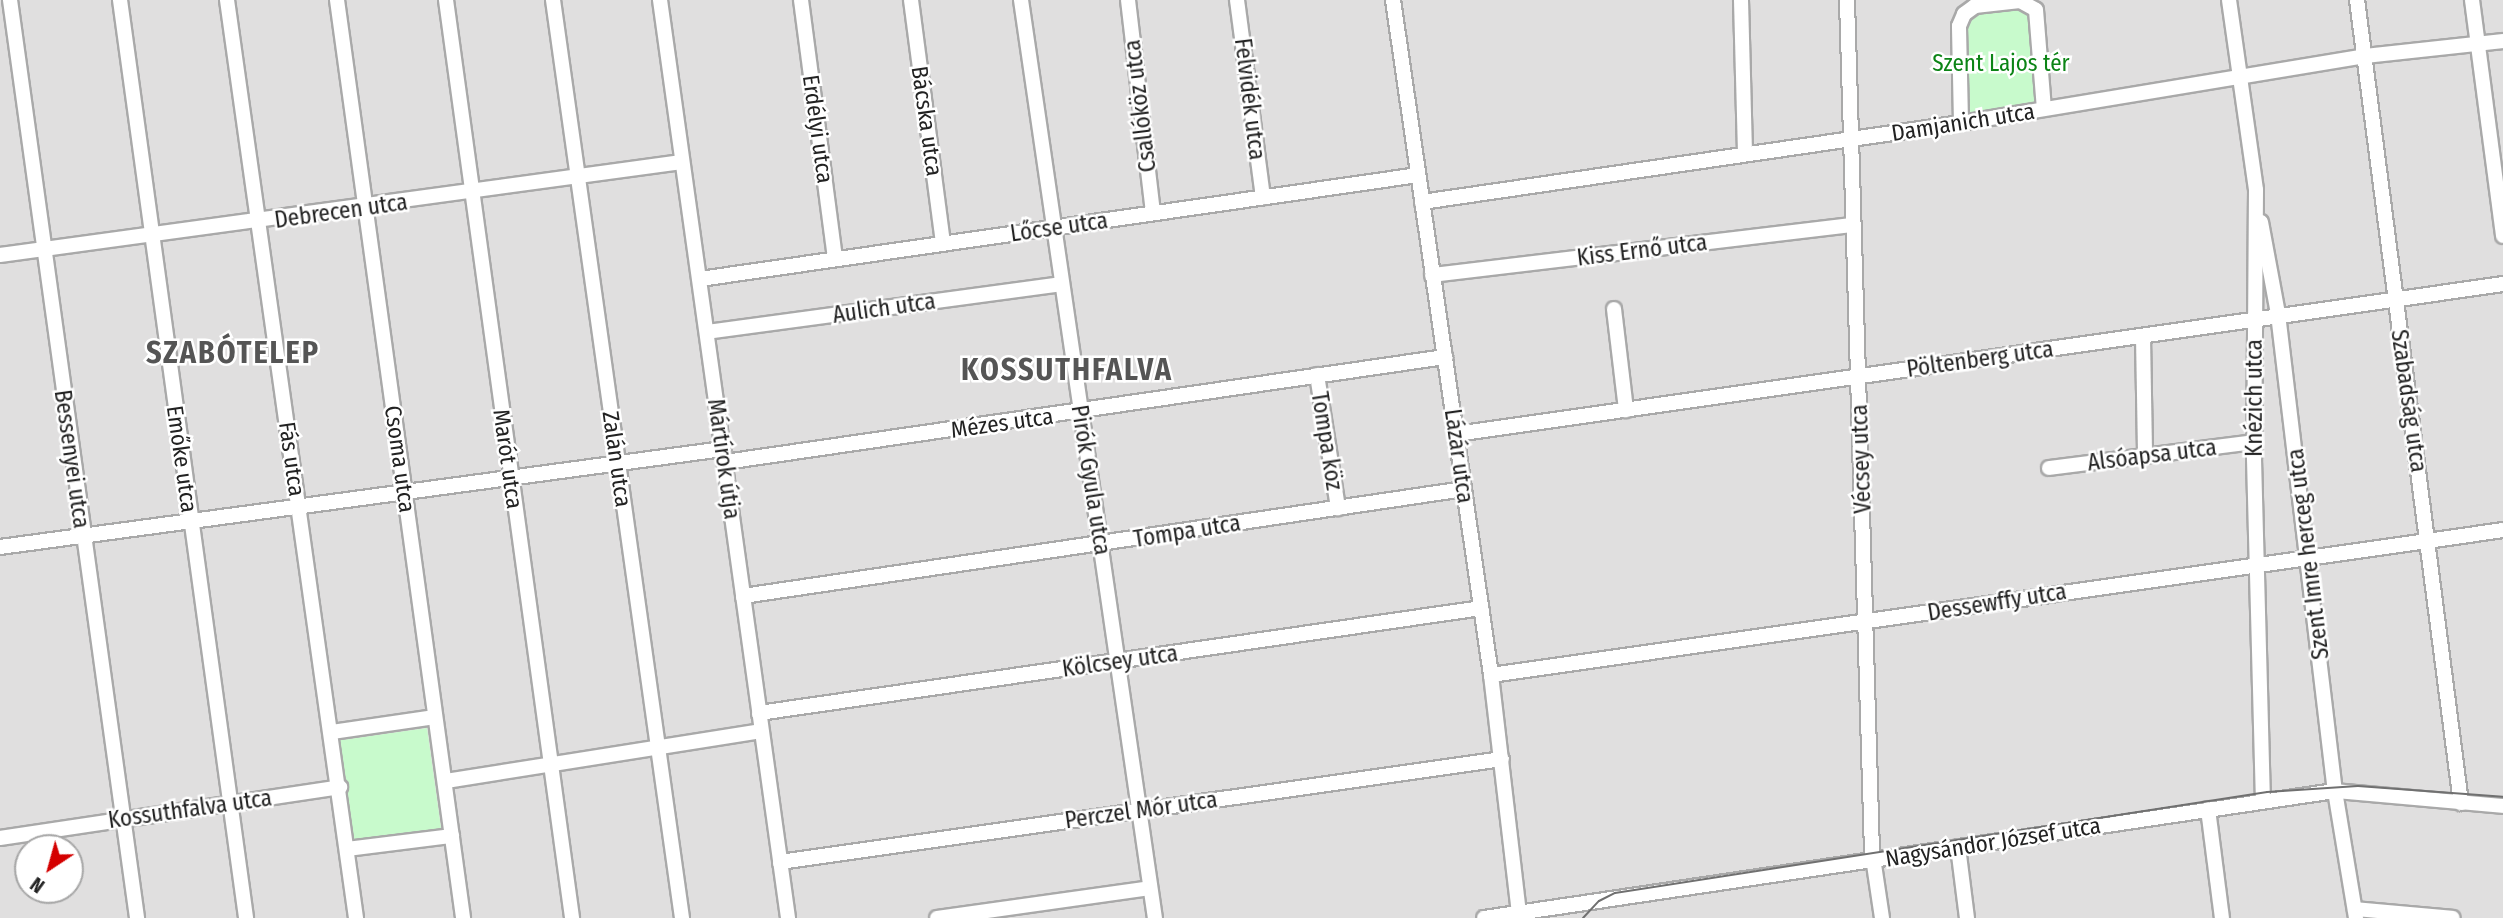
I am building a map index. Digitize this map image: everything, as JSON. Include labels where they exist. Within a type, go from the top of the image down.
[{"type":"street","name":"Bessenyei utca","points":[[10,0],[137,918]]},
{"type":"street","name":"Emőke utca","points":[[120,0],[246,918]]},
{"type":"street","name":"Fás utca","points":[[227,0],[340,787],[356,918]]},
{"type":"street","name":"Csoma utca","points":[[337,0],[463,918]]},
{"type":"street","name":"Marót utca","points":[[446,0],[572,918]]},
{"type":"street","name":"Zalán utca","points":[[554,0],[682,918]]},
{"type":"street","name":"Mártírok útja","points":[[660,0],[788,918]]},
{"type":"street","name":"Erdélyi utca","points":[[801,0],[835,257]]},
{"type":"street","name":"Bácska utca","points":[[911,0],[943,242]]},
{"type":"street","name":"Pirók Gyula utca","points":[[1021,0],[1052,230],[1120,661],[1155,918]]},
{"type":"street","name":"Csallóköz utca","points":[[1128,0],[1153,213]]},
{"type":"street","name":"Felvidék utca","points":[[1237,0],[1263,197]]},
{"type":"street","name":"Lázár utca","points":[[1393,0],[1491,675],[1519,912]]},
{"type":"street","points":[[1741,0],[1745,154]]},
{"type":"street","name":"Vécsey utca","points":[[1847,0],[1873,862],[1882,918]]},
{"type":"street","name":"Knézich utca","points":[[2230,0],[2256,190],[2254,442],[2263,799]]},
{"type":"street","name":"Szabadság utca","points":[[2357,0],[2461,803]]},
{"type":"street","points":[[2472,0],[2503,236]]},
{"type":"street","points":[[1961,123],[1959,26],[1964,14],[1975,6],[2020,1],[2036,10],[2044,109]]},
{"type":"street","name":"Damjanich utca","points":[[1422,202],[1961,123],[2240,79],[2365,56],[2503,41]]},
{"type":"street","name":"Debrecen utca","points":[[0,255],[151,234],[259,223],[579,174],[682,162]]},
{"type":"street","name":"Lőcse utca","points":[[699,279],[835,257],[1052,230],[1418,175]]},
{"type":"street","name":"Szent Imre herceg utca","points":[[2256,190],[2278,314],[2309,555],[2335,791],[2356,914]]},
{"type":"street","name":"Kiss Ernő utca","points":[[1432,275],[1853,225]]},
{"type":"street","name":"Aulich utca","points":[[707,332],[1060,284]]},
{"type":"street","name":"Pöltenberg utca","points":[[1456,434],[2143,337],[2278,314],[2503,284]]},
{"type":"street","points":[[1614,309],[1626,410]]},
{"type":"street","points":[[2143,337],[2145,456]]},
{"type":"street","name":"Mézes utca","points":[[0,547],[191,523],[617,462],[724,455],[1079,412],[1445,357]]},
{"type":"street","name":"Tompa köz","points":[[1317,375],[1338,508]]},
{"type":"street","name":"Alsóapsa utca","points":[[2049,468],[2254,442]]},
{"type":"street","name":"Tompa utca","points":[[743,596],[1464,489]]},
{"type":"street","name":"Dessewffy utca","points":[[1491,675],[1866,623],[2309,555],[2503,530]]},
{"type":"street","name":"Kölcsey utca","points":[[759,713],[1481,608]]},
{"type":"street","points":[[332,732],[435,716]]},
{"type":"street","points":[[446,780],[761,731]]},
{"type":"street","name":"Perczel Mór utca","points":[[780,862],[1502,759]]},
{"type":"street","name":"Kossuthfalva utca","points":[[0,838],[340,787]]},
{"type":"street","name":"Nagysándor József utca","points":[[1485,918],[1519,912],[1576,911],[1958,847],[2263,799],[2335,791],[2503,806]]},
{"type":"street","points":[[2208,809],[2222,918]]},
{"type":"street","points":[[347,849],[452,836]]},
{"type":"street","points":[[1958,847],[1967,918]]},
{"type":"street","points":[[937,918],[1150,888]]},
{"type":"street","points":[[2356,914],[2453,918]]},
{"type":"shaded area","points":[[0,0],[2503,0],[2503,918],[0,918]]},
{"type":"green space","name":"Szent Lajos tér","points":[[2022,10],[2034,16],[2040,103],[1967,114],[1964,23],[1974,14]]},
{"type":"green space","points":[[427,728],[441,829],[354,841],[340,740]]},
{"type":"tram line","points":[[1583,918],[1599,901],[1615,893],[2267,792],[2358,786],[2503,797]]},
{"type":"district","name":"SZABÓTELEP","points":[[233,353]]},
{"type":"district","name":"KOSSUTHFALVA","points":[[1067,370]]}]
